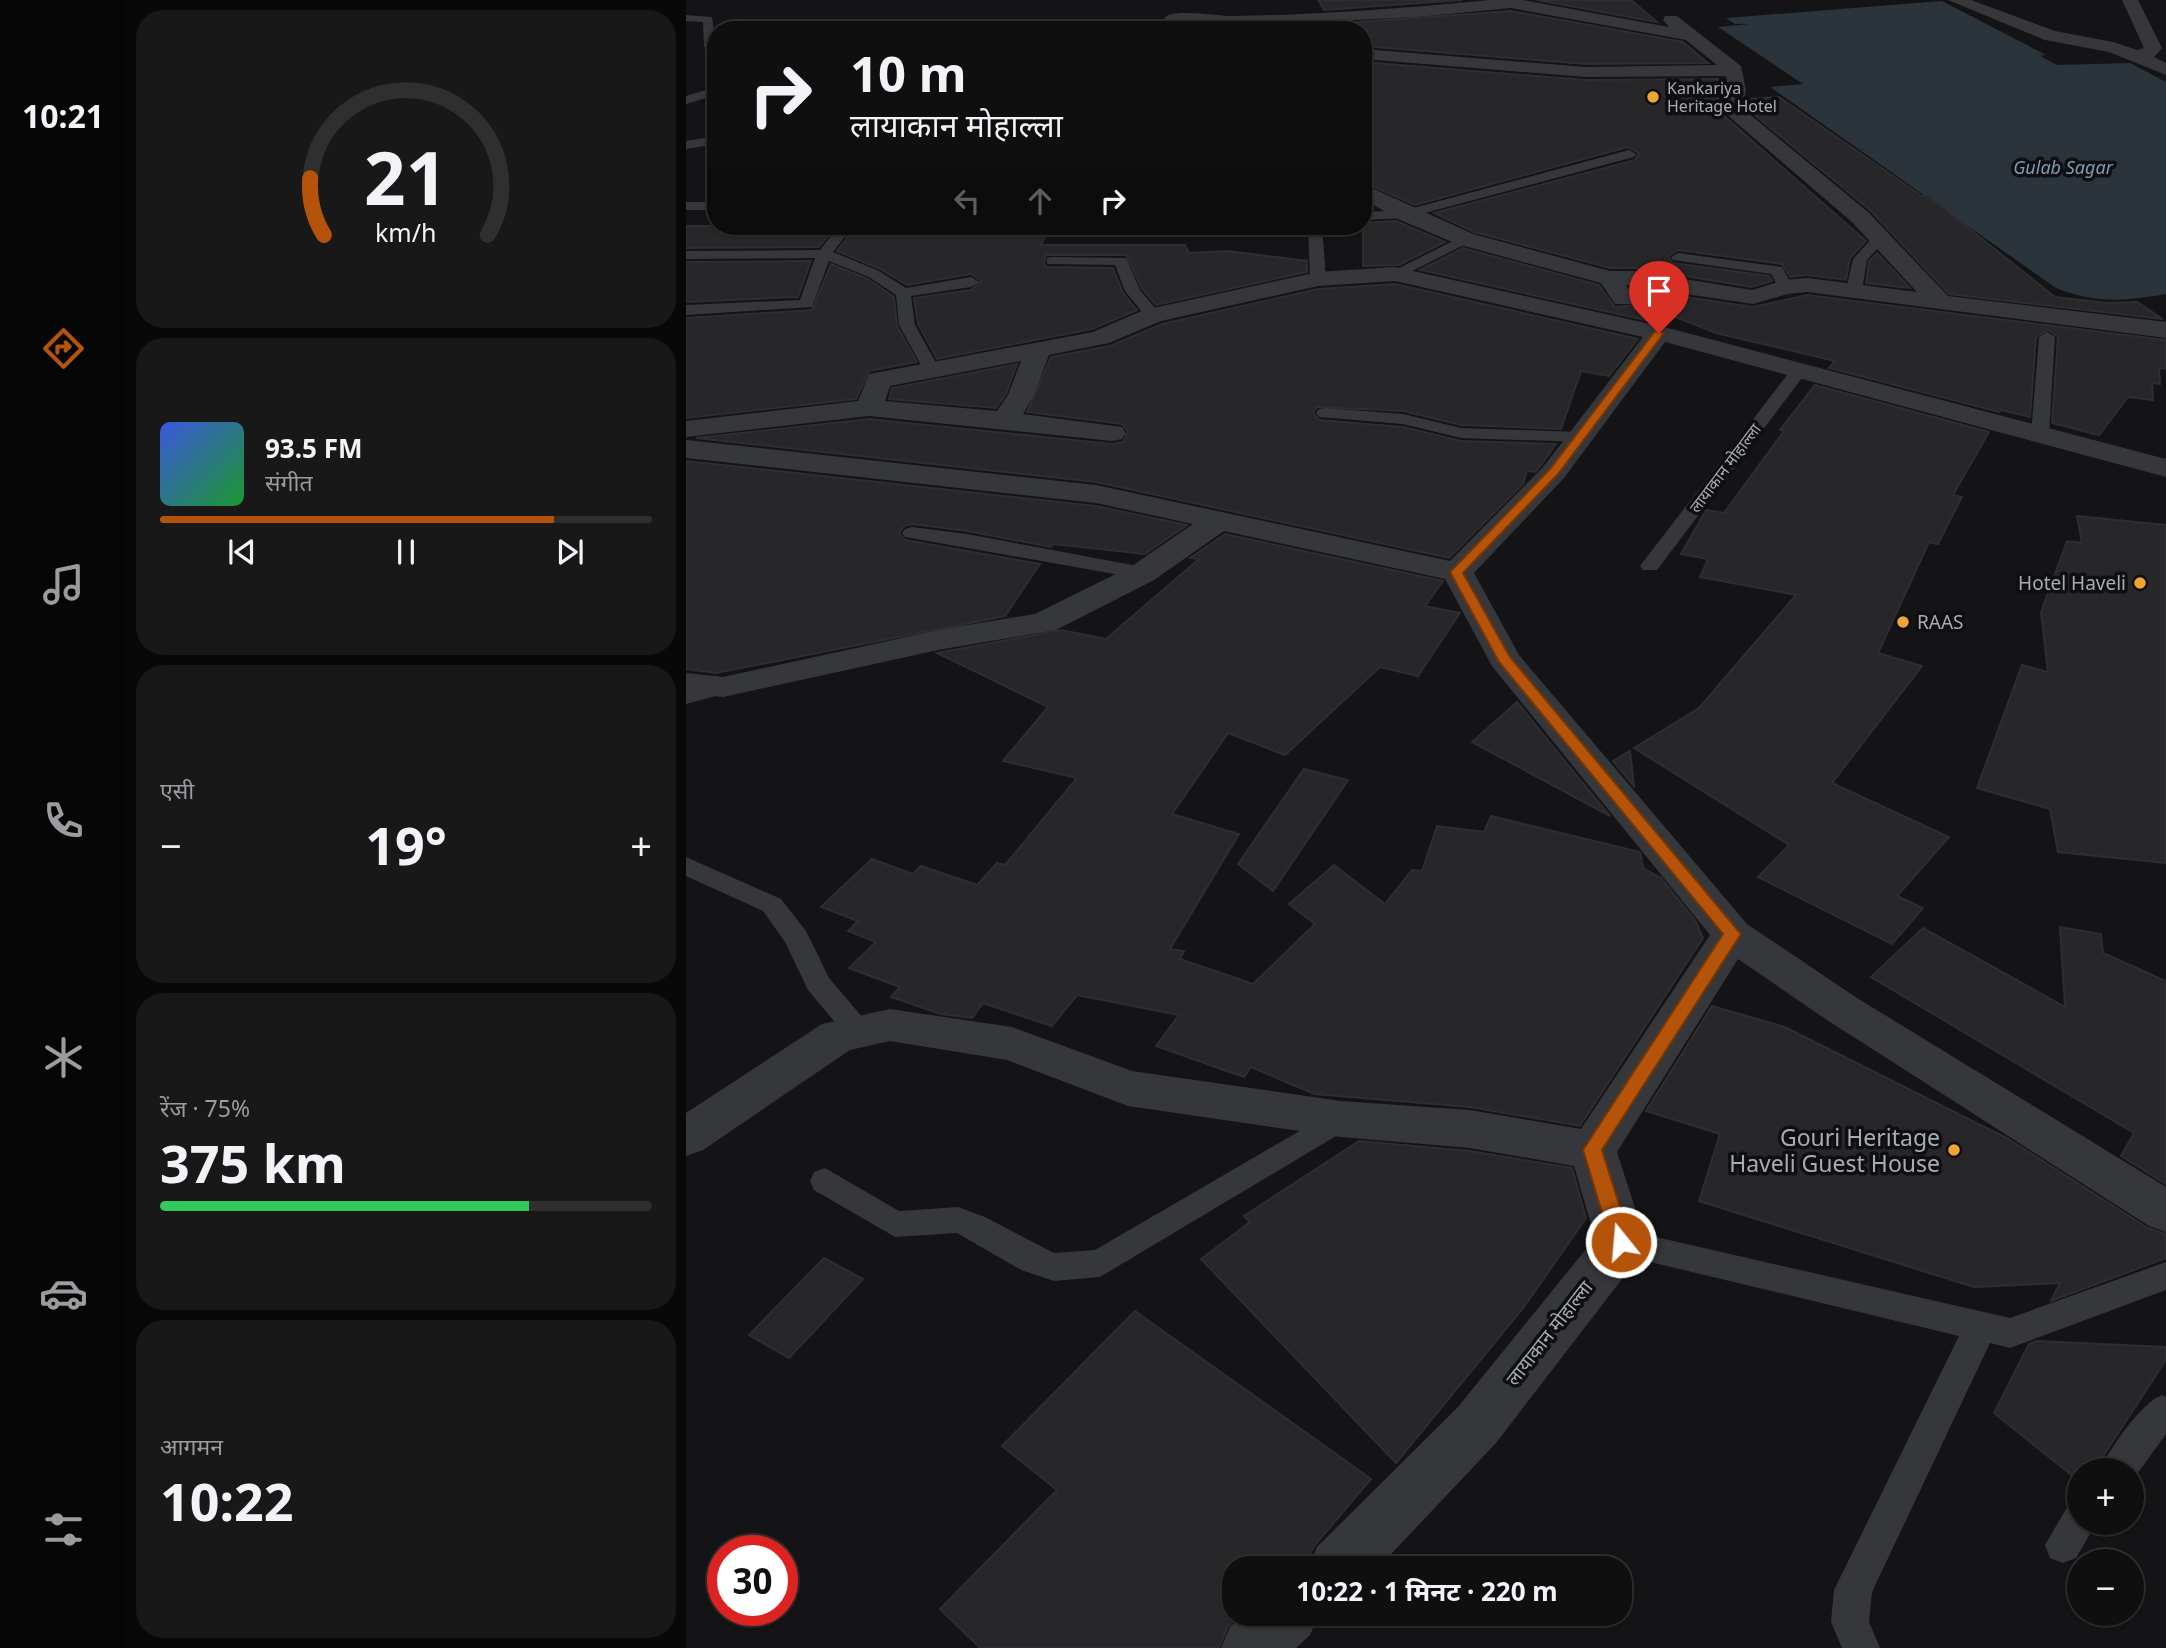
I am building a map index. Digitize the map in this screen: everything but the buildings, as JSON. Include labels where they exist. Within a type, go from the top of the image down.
[{"type":"street","points":[[1345,0],[1360,14]]},
{"type":"street","points":[[1956,0],[2051,36],[2113,47],[2166,70]]},
{"type":"street","points":[[2130,0],[2153,48],[2150,53],[2136,56]]},
{"type":"street","points":[[1230,21],[1360,14],[1441,17],[1488,2],[1525,4],[1692,36]]},
{"type":"street","points":[[1156,6],[1169,21]]},
{"type":"street","points":[[1652,7],[1735,70],[1737,90],[1732,109],[1860,216],[1939,301]]},
{"type":"street","points":[[1410,58],[1429,43]]},
{"type":"street","points":[[1372,55],[1586,72],[1735,70]]},
{"type":"street","points":[[1372,195],[1406,214],[1465,239],[1608,278],[1635,278],[1753,297],[1785,287],[1807,285],[2166,330]]},
{"type":"street","points":[[869,408],[878,380],[1100,338],[1153,315],[1318,279],[1395,274],[1659,333],[2166,468]]},
{"type":"street","points":[[1608,278],[1615,291],[1659,333]]},
{"type":"street","points":[[1457,572],[1554,472],[1659,333]]},
{"type":"street","points":[[1005,419],[1021,395],[1037,355],[1036,350]]},
{"type":"street","points":[[687,436],[869,408],[1005,419],[1112,433]]},
{"type":"street","points":[[687,436],[1096,494],[1457,572],[1504,659],[1732,934],[1842,1009],[2166,1212]]},
{"type":"street","points":[[686,683],[723,687],[943,639],[1044,623],[1143,573],[1218,521]]},
{"type":"street","points":[[1592,1150],[1732,934]]},
{"type":"street","points":[[686,1137],[838,1037],[890,1025],[1012,1044],[1128,1088],[1341,1119],[1470,1129],[1592,1150]]},
{"type":"street","points":[[1592,1150],[1621,1242]]},
{"type":"street","name":"लायाकान मोहाल्ला","points":[[1350,1556],[1477,1425],[1621,1242]]},
{"type":"street","points":[[1251,1648],[1276,1626]]},
{"type":"lane","points":[[686,18],[708,21]]},
{"type":"lane","points":[[686,100],[707,92]]},
{"type":"lane","points":[[686,145],[707,142]]},
{"type":"lane","points":[[1372,216],[1406,214],[1629,154]]},
{"type":"lane","points":[[686,206],[707,206]]},
{"type":"lane","points":[[686,225],[707,208]]},
{"type":"lane","points":[[686,310],[806,304],[824,254],[839,235]]},
{"type":"lane","points":[[1316,235],[1318,279]]},
{"type":"lane","points":[[1854,290],[1860,259],[1880,238]]},
{"type":"lane","points":[[1395,274],[1465,239]]},
{"type":"lane","points":[[686,254],[824,254],[874,274],[903,293],[971,282]]},
{"type":"lane","points":[[1678,257],[1777,270],[1785,287]]},
{"type":"lane","points":[[1052,261],[1121,261],[1133,291],[1153,315]]},
{"type":"lane","points":[[903,293],[907,325],[932,370]]},
{"type":"lane","points":[[2040,433],[2047,337]]},
{"type":"lane","name":"लायाकान मोहाल्ला","points":[[1650,565],[1800,370]]},
{"type":"lane","points":[[1325,413],[1403,419],[1461,433],[1580,437]]},
{"type":"lane","points":[[912,533],[967,540],[1143,573]]},
{"type":"lane","points":[[686,697],[723,687]]},
{"type":"lane","points":[[686,866],[772,905],[797,938],[818,983],[859,1032]]},
{"type":"lane","points":[[825,1181],[895,1224],[958,1220],[974,1226],[1032,1260],[1054,1267],[1076,1267],[1100,1263],[1341,1119]]},
{"type":"lane","points":[[1621,1242],[2010,1333],[2166,1276]]},
{"type":"lane","points":[[1861,1648],[1850,1622],[1853,1590],[1981,1326]]},
{"type":"lane","points":[[2127,1458],[2162,1411]]},
{"type":"water","name":"Gulab Sagar","points":[[1942,1],[2046,55],[2040,56],[2057,65],[2130,63],[2166,82],[2166,294],[2111,300],[2085,297],[2056,288],[1770,87],[1803,84],[1718,27],[1750,24],[1735,24],[1726,18]]},
{"type":"place","name":"Kankariya Heritage Hotel","points":[[1653,97]]},
{"type":"place","name":"Hotel Haveli","points":[[2140,583]]},
{"type":"place","name":"RAAS","points":[[1903,622]]},
{"type":"place","name":"Gouri Heritage Haveli Guest House","points":[[1954,1150]]},
{"type":"route","points":[[1621,1242],[1592,1150],[1732,934],[1504,659],[1457,572],[1554,472],[1659,333]]}]
